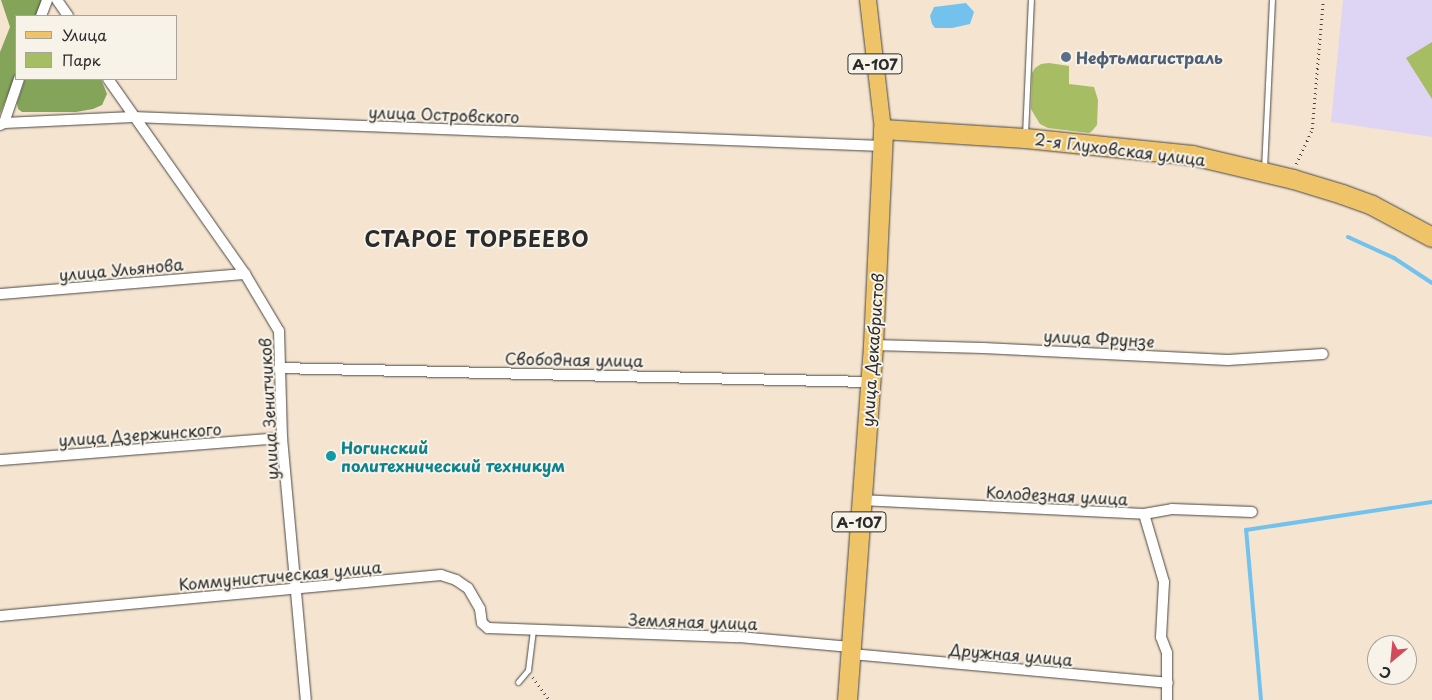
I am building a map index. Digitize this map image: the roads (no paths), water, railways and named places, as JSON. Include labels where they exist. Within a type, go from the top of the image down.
[{"type":"highway","name":"2-я Глуховская улица","points":[[883,138],[1024,138],[1192,155],[1293,179],[1372,205],[1432,237]]},
{"type":"highway","name":"улица Декабристов","points":[[847,700],[860,500],[873,345],[883,138]]},
{"type":"main road","name":"улица Декабристов","points":[[868,0],[883,138]]},
{"type":"street","points":[[41,15],[47,0]]},
{"type":"street","points":[[57,0],[67,15]]},
{"type":"street","points":[[2,124],[19,80]]},
{"type":"street","name":"улица Зенитчиков","points":[[109,80],[245,274],[279,331],[282,438],[306,700]]},
{"type":"street","name":"улица Островского","points":[[2,124],[133,117],[883,138]]},
{"type":"street","name":"улица Ульянова","points":[[0,294],[245,274]]},
{"type":"street","name":"улица Фрунзе","points":[[873,345],[983,348],[1228,360],[1323,354]]},
{"type":"street","name":"Свободная улица","points":[[279,368],[870,382]]},
{"type":"street","name":"улица Дзержинского","points":[[0,460],[282,438]]},
{"type":"street","name":"Колодезная улица","points":[[860,500],[1144,514],[1172,509],[1252,512]]},
{"type":"street","points":[[1144,514],[1164,582],[1161,637],[1167,654],[1167,700]]},
{"type":"street","name":"Коммунистическая улица","points":[[0,616],[441,575],[456,580],[468,588],[480,609],[482,623],[488,628],[533,629]]},
{"type":"street","name":"Земляная улица","points":[[533,629],[739,637],[851,650]]},
{"type":"street","name":"Дружная улица","points":[[851,650],[1168,683]]},
{"type":"lane","points":[[1024,138],[1031,0]]},
{"type":"lane","points":[[1264,172],[1272,0]]},
{"type":"lane","points":[[518,682],[528,670],[533,629]]},
{"type":"water","points":[[966,3],[974,12],[970,24],[952,28],[935,28],[932,24],[930,16],[934,7]]},
{"type":"waterway","points":[[1348,237],[1394,258],[1432,283]]},
{"type":"waterway","points":[[1261,700],[1246,530],[1432,502]]},
{"type":"place","name":"Нефтьмагистраль","points":[[1066,57]]},
{"type":"place","name":"Ногинский политехнический техникум","points":[[331,456]]},
{"type":"district","name":"СТАРОЕ ТОРБЕЕВО","points":[[477,238]]}]
